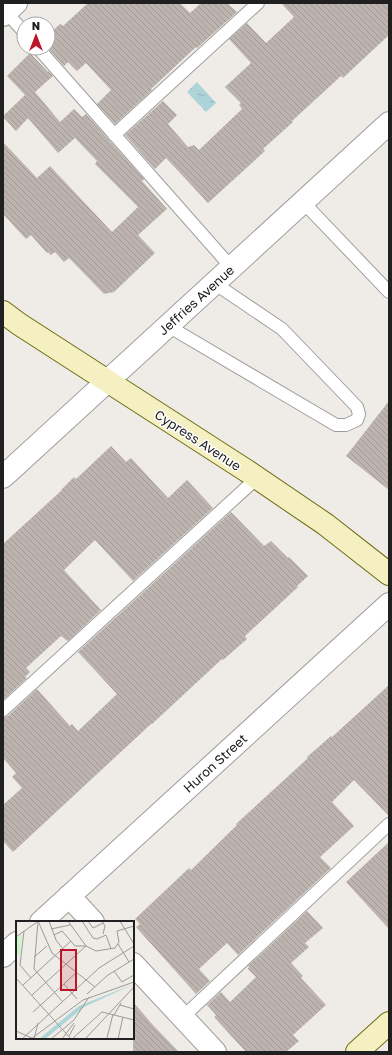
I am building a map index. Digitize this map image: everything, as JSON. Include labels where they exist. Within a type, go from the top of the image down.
[{"type":"street","name":"Jeffries Avenue","points":[[3,477],[389,123]]},
{"type":"street","name":"Cypress Avenue","points":[[3,312],[107,382],[257,478],[325,524],[389,574]]},
{"type":"street","name":"Huron Street","points":[[41,921],[389,604]]},
{"type":"street","points":[[69,896],[92,921]]},
{"type":"street","points":[[3,956],[16,944]]},
{"type":"street","points":[[134,965],[215,1052]]},
{"type":"street","points":[[357,1052],[389,1023]]},
{"type":"lane","points":[[114,135],[258,3]]},
{"type":"lane","points":[[8,10],[16,21]]},
{"type":"lane","points":[[45,56],[232,268]]},
{"type":"lane","points":[[303,202],[389,292]]},
{"type":"lane","points":[[168,326],[336,425],[346,425],[356,420],[358,414],[356,407],[282,329],[214,283]]},
{"type":"lane","points":[[3,710],[257,478]]},
{"type":"lane","points":[[184,1017],[389,824]]},
{"type":"water","points":[[197,82],[216,103],[206,112],[187,92]]},
{"type":"building","points":[[88,3],[180,3],[190,13],[201,3],[227,3],[237,12],[197,48],[196,47],[115,124],[97,104],[111,90],[86,63],[77,71],[68,62],[64,66],[55,56],[56,28],[60,24],[63,26]]},
{"type":"building","points":[[281,3],[389,3],[389,35],[343,78],[341,76],[292,121],[293,122],[263,149],[265,151],[208,203],[166,158],[155,169],[125,135],[163,101],[177,115],[168,124],[188,147],[194,145],[199,150],[242,109],[239,105],[241,103],[225,87],[251,63],[229,39],[247,23],[266,43],[294,17]]},
{"type":"building","points":[[27,56],[33,56],[53,76],[35,92],[60,122],[74,109],[82,117],[86,114],[144,179],[142,181],[167,209],[138,235],[155,253],[114,292],[104,294],[69,258],[64,262],[55,252],[51,255],[48,252],[47,253],[31,235],[26,239],[3,214],[3,142],[37,178],[50,166],[112,232],[138,207],[95,164],[97,161],[75,138],[58,153],[28,118],[16,131],[3,116],[25,95],[7,76]]},
{"type":"building","points":[[389,401],[389,490],[346,456]]},
{"type":"building","points":[[111,446],[126,462],[131,458],[168,498],[187,480],[213,508],[133,581],[95,540],[64,570],[101,610],[68,641],[61,636],[26,668],[30,672],[25,677],[27,678],[3,700],[3,544],[62,490],[74,477],[76,479]]},
{"type":"building","points":[[231,512],[264,546],[271,541],[308,576],[245,636],[247,639],[223,660],[222,659],[13,852],[3,841],[3,805],[22,788],[12,777],[16,773],[3,758],[3,717],[8,716],[37,689],[70,726],[72,724],[78,731],[117,694],[78,652]]},
{"type":"building","points":[[389,685],[389,816],[354,780],[332,802],[354,826],[320,857],[331,868],[238,955],[227,943],[199,969],[210,981],[196,994],[136,927],[140,924],[135,919],[189,868],[191,870],[237,825],[236,824],[308,758],[307,757],[331,736],[332,737]]},
{"type":"building","points":[[389,842],[389,929],[346,882]]},
{"type":"building","points":[[307,911],[323,928],[305,943],[309,947],[291,963],[303,976],[301,978],[326,1005],[293,1035],[299,1041],[286,1052],[246,1052],[214,1017],[216,1015],[207,1005],[221,992],[230,1002],[256,977],[248,969],[248,966]]},
{"type":"building","points":[[134,1003],[179,1052],[133,1052],[134,1039]]}]
